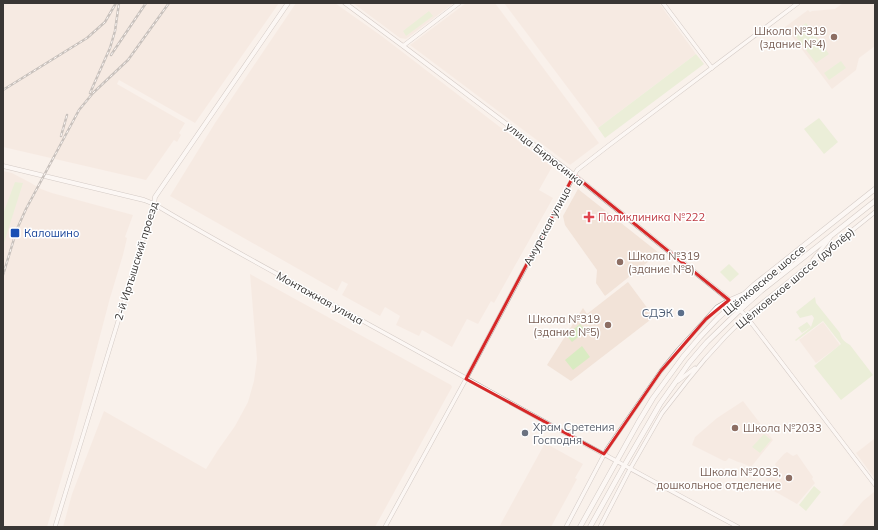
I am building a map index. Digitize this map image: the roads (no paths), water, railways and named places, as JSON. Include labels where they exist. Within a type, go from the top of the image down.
[{"type":"main road","name":"2-й Иртышский проезд","points":[[154,204],[155,197],[288,3]]},
{"type":"main road","name":"улица Бирюсинка","points":[[345,3],[574,175],[731,302]]},
{"type":"main road","name":"Монтажная улица","points":[[3,166],[144,200],[154,204]]},
{"type":"main road","name":"Щёлковское шоссе","points":[[580,527],[653,398],[683,357],[700,337],[731,302],[746,292],[875,189]]},
{"type":"main road","name":"Щёлковское шоссе","points":[[590,527],[660,404],[707,342],[761,291],[875,201]]},
{"type":"street","points":[[403,46],[459,3]]},
{"type":"street","points":[[663,3],[712,68]]},
{"type":"street","name":"Амурская улица","points":[[385,527],[577,170],[798,3]]},
{"type":"street","name":"Монтажная улица","points":[[154,204],[330,304],[738,527]]},
{"type":"street","name":"2-й Иртышский проезд","points":[[55,527],[154,204]]},
{"type":"street","name":"Щёлковское шоссе (дублёр)","points":[[600,527],[630,469],[662,413],[700,365],[746,316],[875,212]]},
{"type":"street","points":[[808,266],[835,233]]},
{"type":"street","points":[[566,527],[604,454],[661,371],[717,308],[731,302]]},
{"type":"street","name":"улица Бирюсинка","points":[[731,302],[746,316],[875,485]]},
{"type":"street","points":[[674,384],[700,365]]},
{"type":"railway","points":[[3,90],[87,38],[105,22],[116,3]]},
{"type":"railway","points":[[90,93],[110,48],[115,31],[119,3]]},
{"type":"railway","points":[[111,55],[146,3]]},
{"type":"railway","points":[[3,275],[17,229],[26,209],[79,110],[93,93],[128,60],[169,3]]},
{"type":"railway","points":[[61,136],[67,115]]},
{"type":"place","name":"Школа №319 (здание №4)","points":[[834,37]]},
{"type":"place","name":"Поликлиника №222","points":[[589,217]]},
{"type":"place","name":"Калошино","points":[[15,233]]},
{"type":"place","name":"Школа №319 (здание №8)","points":[[620,262]]},
{"type":"place","name":"СДЭК","points":[[681,313]]},
{"type":"place","name":"Школа №319 (здание №5)","points":[[608,325]]},
{"type":"place","name":"Школа №2033","points":[[735,428]]},
{"type":"place","name":"Храм Сретения Господня","points":[[525,433]]},
{"type":"place","name":"Школа №2033, дошкольное отделение","points":[[789,478]]}]
